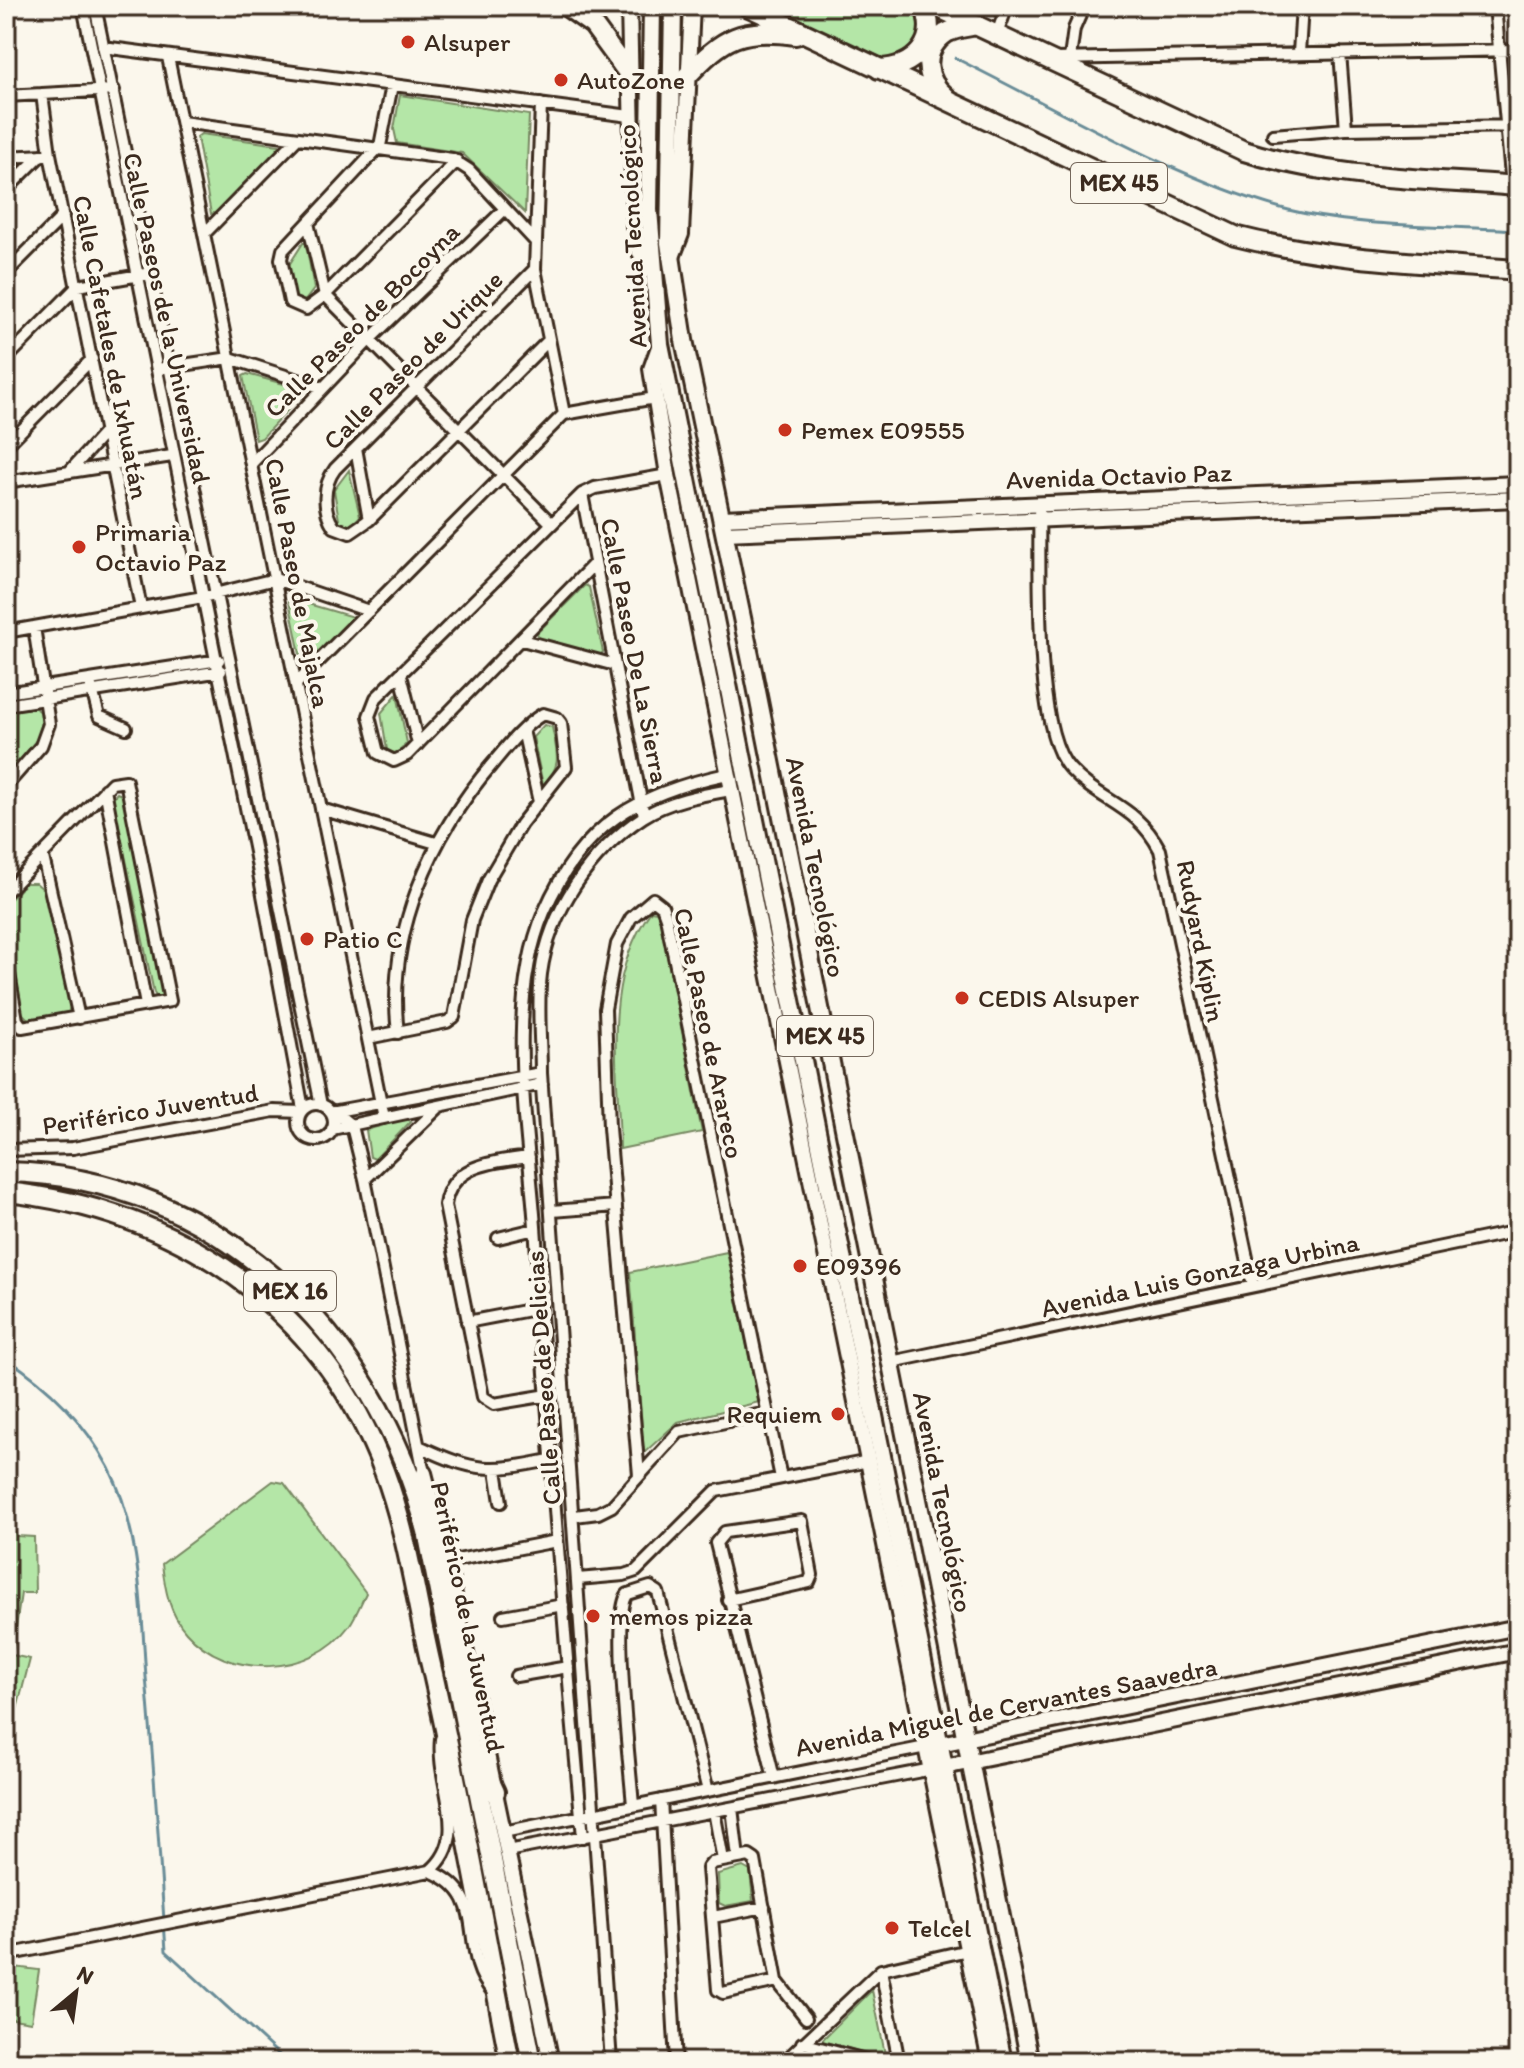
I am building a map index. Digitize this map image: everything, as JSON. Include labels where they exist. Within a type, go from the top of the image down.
[{"type":"highway","points":[[566,6],[593,25],[631,77]]},
{"type":"highway","name":"MEX 45","points":[[747,6],[1235,236],[1313,253],[1518,270]]},
{"type":"highway","points":[[879,69],[905,66],[916,58],[928,34],[924,6]]},
{"type":"highway","points":[[935,6],[1061,58],[1244,151],[1319,171],[1515,186]]},
{"type":"highway","points":[[953,103],[932,84],[928,60],[944,34],[977,25]]},
{"type":"highway","points":[[687,76],[712,50],[737,35],[771,33],[811,37]]},
{"type":"highway","name":"Periférico de la Juventud","points":[[6,1172],[59,1177],[141,1199],[182,1216],[228,1242],[260,1265],[332,1333],[363,1377],[408,1467],[427,1531],[532,2062]]},
{"type":"highway","name":"Periférico de la Juventud","points":[[6,1192],[106,1210],[189,1245],[245,1282],[276,1309],[313,1349],[356,1413],[384,1472],[444,1719],[510,2062]]},
{"type":"highway","points":[[424,1473],[427,1531]]},
{"type":"highway","points":[[466,1732],[495,1792]]},
{"type":"main road","name":"Avenida Tecnológico","points":[[652,6],[648,161],[660,344],[834,1216],[933,1746],[1003,2062]]},
{"type":"main road","name":"Avenida Tecnológico","points":[[673,6],[667,184],[672,257],[684,340],[724,526],[1030,2062]]},
{"type":"main road","points":[[834,1216],[861,1210]]},
{"type":"street","name":"Calle Paseos de la Universidad","points":[[83,6],[154,369],[255,852],[302,1110]]},
{"type":"street","name":"Calle Paseos de la Universidad","points":[[95,6],[306,1032],[328,1109]]},
{"type":"street","points":[[629,6],[635,240],[643,262],[653,273]]},
{"type":"street","points":[[672,257],[681,234],[692,6]]},
{"type":"street","points":[[997,34],[1007,6]]},
{"type":"street","points":[[1084,6],[1061,58],[1518,50]]},
{"type":"street","points":[[1299,53],[1302,6]]},
{"type":"street","points":[[1495,6],[1515,186]]},
{"type":"street","points":[[103,47],[630,116]]},
{"type":"street","points":[[1340,53],[1346,129]]},
{"type":"street","name":"Calle Paseo de Majalca","points":[[168,57],[384,1118]]},
{"type":"street","points":[[392,85],[380,146],[283,250],[281,259],[290,302],[306,309],[325,295],[457,161]]},
{"type":"street","points":[[6,96],[114,90]]},
{"type":"street","name":"Calle Cafetales de Ixhuatán","points":[[42,94],[45,155],[63,216],[78,286],[141,608]]},
{"type":"street","points":[[541,104],[535,269],[547,342],[564,414]]},
{"type":"street","points":[[182,122],[296,140],[380,146],[457,161],[536,242]]},
{"type":"street","points":[[1273,135],[1346,129],[1518,126]]},
{"type":"street","points":[[204,234],[296,140]]},
{"type":"street","points":[[6,157],[45,155]]},
{"type":"street","points":[[6,190],[45,155]]},
{"type":"street","name":"Calle Paseo de Bocoyna","points":[[251,464],[369,340],[505,209]]},
{"type":"street","points":[[6,273],[63,216]]},
{"type":"street","points":[[308,223],[325,295],[551,523]]},
{"type":"street","name":"Calle Paseo de Urique","points":[[369,520],[354,532],[334,527],[327,508],[328,478],[535,269]]},
{"type":"street","points":[[6,359],[78,286],[151,273]]},
{"type":"street","points":[[369,520],[547,342]]},
{"type":"street","points":[[660,344],[651,369],[668,475],[869,1461],[933,1746]]},
{"type":"street","points":[[154,369],[230,358],[323,388]]},
{"type":"street","points":[[6,446],[92,359]]},
{"type":"street","points":[[296,684],[564,414],[655,398]]},
{"type":"street","points":[[69,472],[107,430]]},
{"type":"street","points":[[356,448],[369,520]]},
{"type":"street","points":[[6,482],[172,456]]},
{"type":"street","points":[[594,564],[400,760],[388,760],[378,753],[371,727],[372,705],[551,523],[582,494],[595,488],[668,475]]},
{"type":"street","name":"Avenida Octavio Paz","points":[[724,526],[1039,503],[1518,484]]},
{"type":"street","name":"Calle Paseo De La Sierra","points":[[582,494],[644,816]]},
{"type":"street","name":"Avenida Octavio Paz","points":[[724,526],[1040,519],[1518,499]]},
{"type":"street","name":"Rudyard Kiplin","points":[[1039,503],[1046,710],[1054,744],[1068,768],[1137,816],[1160,850],[1253,1286]]},
{"type":"street","points":[[6,632],[203,597],[275,579],[369,611]]},
{"type":"street","points":[[6,786],[44,741],[49,724],[34,627]]},
{"type":"street","points":[[522,640],[615,665]]},
{"type":"street","points":[[6,693],[44,693],[230,664]]},
{"type":"street","points":[[401,675],[418,744]]},
{"type":"street","points":[[91,686],[99,716],[126,728]]},
{"type":"street","points":[[6,705],[44,693]]},
{"type":"street","points":[[368,1038],[398,1033],[447,1022],[454,1017],[472,920],[505,848],[567,764],[561,723],[557,718],[543,714],[523,730],[473,786],[436,843],[406,928],[398,970],[398,1033]]},
{"type":"street","points":[[523,730],[539,802]]},
{"type":"street","name":"Calle Paseo de Delicias","points":[[583,1837],[550,1460],[524,1075],[524,993],[533,944],[543,914],[563,874],[589,842],[641,800],[677,785],[727,774]]},
{"type":"street","points":[[6,892],[43,857],[105,789],[115,780],[124,780],[128,784],[170,1001],[22,1027],[17,1020],[6,956]]},
{"type":"street","points":[[105,789],[146,1005]]},
{"type":"street","name":"Calle Paseo de Delicias","points":[[611,2062],[542,1078],[542,972],[555,923],[586,870],[618,836],[644,816],[675,802],[731,790]]},
{"type":"street","points":[[321,809],[436,843]]},
{"type":"street","points":[[255,852],[268,848]]},
{"type":"street","points":[[43,857],[79,1018]]},
{"type":"street","name":"Calle Paseo de Arareco","points":[[639,1475],[616,1206],[605,1009],[617,944],[631,918],[653,899],[662,906],[666,917],[781,1478]]},
{"type":"street","points":[[290,1036],[306,1032]]},
{"type":"street","points":[[524,1075],[542,1078],[525,1088],[332,1129],[324,1138],[307,1137],[298,1123],[302,1110],[381,1104],[524,1075]]},
{"type":"street","points":[[365,1179],[438,1108]]},
{"type":"street","points":[[328,1109],[352,1126],[365,1179],[424,1473],[447,1562],[551,2062]]},
{"type":"street","points":[[328,1109],[332,1129]]},
{"type":"street","name":"Periférico Juventud","points":[[6,1150],[73,1148],[274,1111],[302,1110]]},
{"type":"street","points":[[529,1157],[481,1164],[467,1170],[447,1194],[445,1205],[485,1401],[500,1404],[548,1395]]},
{"type":"street","points":[[552,1211],[616,1206]]},
{"type":"street","points":[[498,1238],[535,1229]]},
{"type":"street","name":"Avenida Luis Gonzaga Urbina","points":[[891,1362],[1518,1231]]},
{"type":"street","points":[[467,1322],[540,1308]]},
{"type":"street","points":[[575,1516],[598,1513],[612,1506],[679,1432],[766,1413]]},
{"type":"street","points":[[419,1446],[462,1465],[496,1470],[550,1460]]},
{"type":"street","points":[[578,1579],[636,1571],[716,1491],[869,1461]]},
{"type":"street","points":[[496,1470],[501,1502]]},
{"type":"street","points":[[728,1600],[809,1582],[812,1575],[802,1521],[720,1535],[716,1547],[728,1600],[747,1662],[774,1778]]},
{"type":"street","points":[[447,1562],[557,1541]]},
{"type":"street","points":[[633,1806],[621,1652],[621,1604],[628,1594],[650,1587],[658,1592],[708,1791]]},
{"type":"street","points":[[503,1616],[563,1605]]},
{"type":"street","name":"Avenida Miguel de Cervantes Saavedra","points":[[503,1832],[1518,1627]]},
{"type":"street","name":"Avenida Miguel de Cervantes Saavedra","points":[[507,1851],[972,1762],[1518,1651]]},
{"type":"street","points":[[516,1676],[568,1667]]},
{"type":"street","points":[[1302,1672],[1307,1693]]},
{"type":"street","points":[[6,1955],[430,1871],[446,1856],[452,1841],[440,1760],[444,1719]]},
{"type":"street","points":[[1009,1731],[1015,1753]]},
{"type":"street","points":[[835,1765],[840,1787]]},
{"type":"street","points":[[938,1768],[990,2062]]},
{"type":"street","points":[[661,1800],[676,2062]]},
{"type":"street","points":[[732,1808],[738,1858]]},
{"type":"street","points":[[714,1811],[723,1860]]},
{"type":"street","points":[[777,1981],[723,1993],[718,1990],[708,1868],[712,1863],[752,1857],[755,1860],[777,1981],[806,2018]]},
{"type":"street","points":[[430,1871],[456,1884],[464,1895],[481,1977],[497,1996]]},
{"type":"street","points":[[713,1917],[764,1907]]},
{"type":"street","points":[[784,2062],[881,1970],[968,1950]]},
{"type":"street","points":[[881,1970],[899,2062]]},
{"type":"street","points":[[802,2043],[873,2062]]},
{"type":"green space","points":[[770,6],[906,6],[918,12],[924,24],[914,54],[891,62]]},
{"type":"green space","points":[[400,95],[529,115],[525,213],[462,153],[397,143],[394,129]]},
{"type":"green space","points":[[201,134],[279,145],[280,149],[218,212],[211,214],[197,137]]},
{"type":"green space","points":[[306,243],[314,289],[304,302],[295,299],[289,265]]},
{"type":"green space","points":[[247,374],[306,390],[262,438],[256,440],[243,376]]},
{"type":"green space","points":[[349,470],[360,516],[350,528],[340,526],[334,490]]},
{"type":"green space","points":[[585,585],[589,587],[603,652],[599,656],[539,638],[537,633]]},
{"type":"green space","points":[[291,599],[353,617],[307,665],[302,664]]},
{"type":"green space","points":[[397,694],[407,743],[397,754],[387,750],[381,713]]},
{"type":"green space","points":[[32,706],[41,712],[42,733],[6,777],[6,711]]},
{"type":"green space","points":[[544,725],[552,727],[557,759],[554,772],[543,785],[533,737]]},
{"type":"green space","points":[[117,793],[126,797],[166,990],[163,998],[157,998],[154,993],[113,798]]},
{"type":"green space","points":[[25,883],[36,883],[44,890],[70,1008],[67,1014],[30,1021],[21,1012],[6,909],[7,903]]},
{"type":"green space","points":[[651,911],[657,912],[660,921],[702,1132],[620,1149],[616,1057],[619,996],[624,966],[635,938]]},
{"type":"green space","points":[[407,1118],[410,1122],[375,1159],[370,1157],[366,1130]]},
{"type":"green space","points":[[727,1252],[759,1402],[678,1422],[644,1453],[630,1272]]},
{"type":"green space","points":[[273,1481],[284,1483],[366,1593],[349,1626],[333,1643],[313,1655],[292,1663],[246,1665],[204,1648],[180,1625],[166,1591],[162,1564]]},
{"type":"green space","points":[[6,1518],[17,1536],[34,1537],[35,1593],[21,1593],[12,1655],[30,1659],[16,1713],[6,1710]]},
{"type":"green space","points":[[743,1867],[750,1871],[753,1901],[725,1906],[719,1903],[718,1874]]},
{"type":"green space","points":[[14,1967],[39,1970],[31,2022],[7,2018]]},
{"type":"green space","points":[[872,1990],[886,2059],[822,2041],[824,2038]]},
{"type":"waterway","points":[[955,58],[1157,161],[1281,208],[1338,219],[1399,225],[1518,230]]},
{"type":"waterway","points":[[6,1358],[51,1393],[89,1435],[109,1468],[128,1518],[141,1597],[166,1951],[287,2062]]},
{"type":"place","name":"Alsuper","points":[[408,42]]},
{"type":"place","name":"AutoZone","points":[[561,80]]},
{"type":"place","name":"Pemex E09555","points":[[785,430]]},
{"type":"place","name":"Primaria Octavio Paz","points":[[79,547]]},
{"type":"place","name":"Patio C","points":[[307,939]]},
{"type":"place","name":"CEDIS Alsuper","points":[[962,998]]},
{"type":"place","name":"E09396","points":[[800,1266]]},
{"type":"place","name":"Requiem","points":[[838,1414]]},
{"type":"place","name":"memos pizza","points":[[593,1616]]},
{"type":"place","name":"Telcel","points":[[892,1928]]}]
